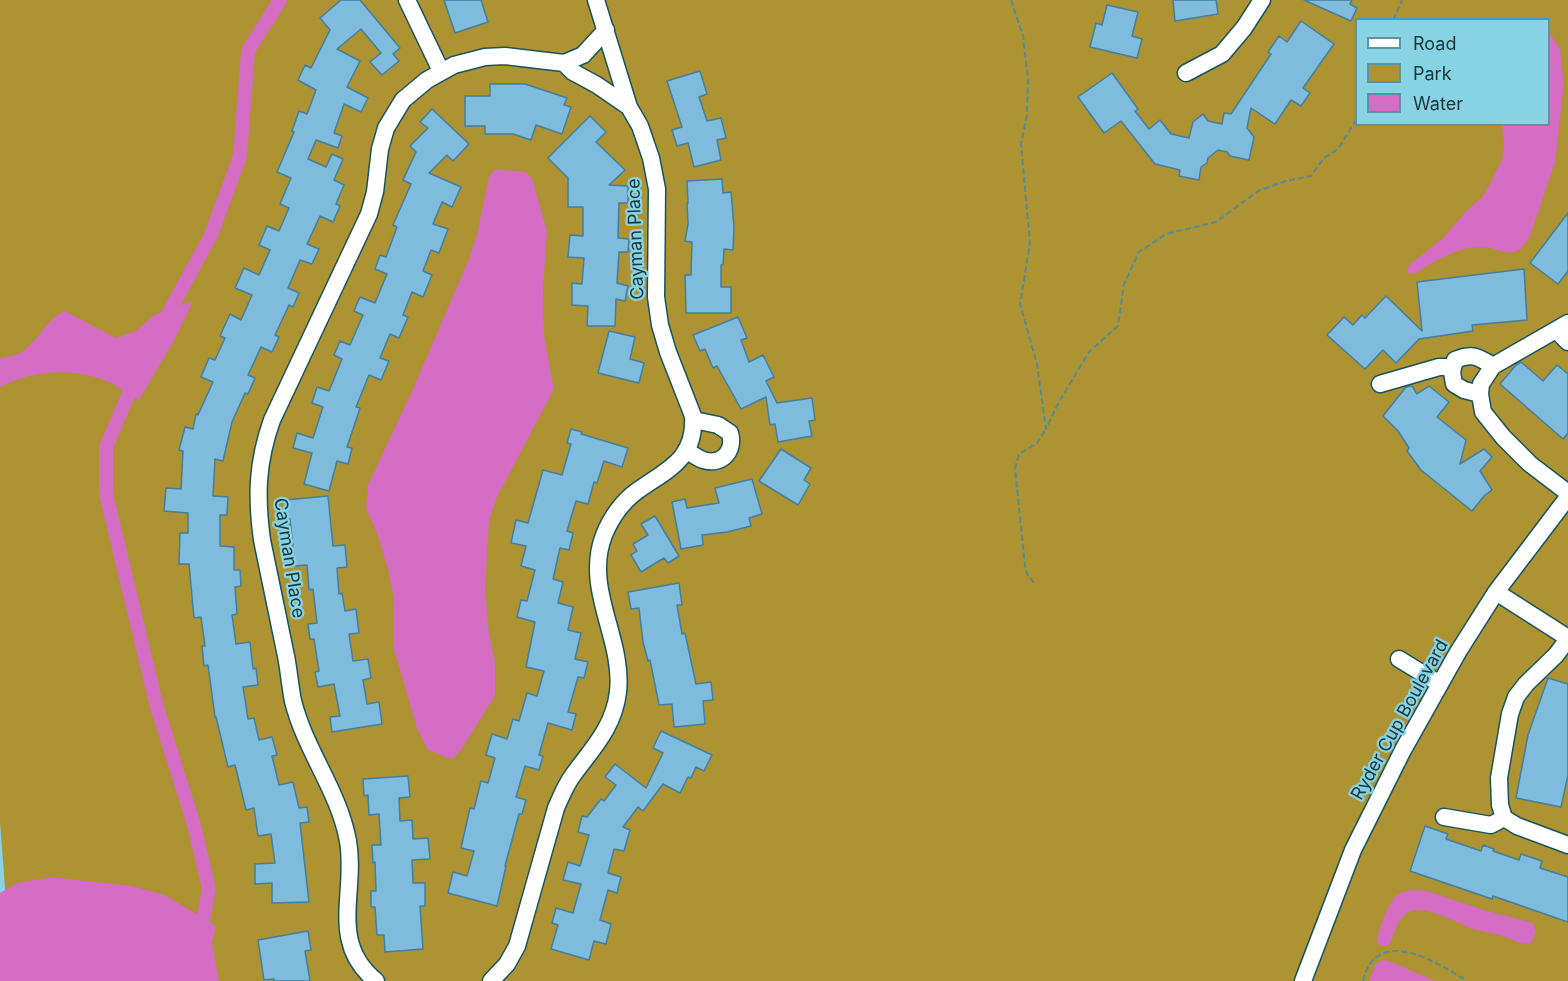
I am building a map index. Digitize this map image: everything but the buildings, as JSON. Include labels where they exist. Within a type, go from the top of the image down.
[{"type":"street","points":[[407,0],[441,71]]},
{"type":"street","points":[[596,0],[629,107]]},
{"type":"street","points":[[1186,73],[1222,54],[1244,28],[1262,0]]},
{"type":"street","points":[[564,63],[583,56],[606,30]]},
{"type":"street","name":"Cayman Place","points":[[376,981],[361,967],[351,950],[346,919],[350,885],[348,840],[334,797],[305,736],[293,701],[262,540],[258,483],[264,442],[272,420],[369,214],[375,192],[380,149],[386,128],[397,109],[411,92],[441,71],[464,62],[484,57],[505,56],[564,63],[573,72],[629,107],[640,126],[651,158],[657,189],[656,297],[660,325],[694,420]]},
{"type":"street","points":[[1564,331],[1492,366],[1481,384],[1480,394],[1483,412],[1503,436],[1530,464],[1568,495]]},
{"type":"street","points":[[1480,394],[1464,390],[1454,384],[1455,360],[1468,355],[1482,358],[1492,366]]},
{"type":"street","points":[[1380,384],[1439,367],[1453,367]]},
{"type":"street","points":[[491,981],[507,964],[517,946],[559,799],[573,774],[599,742],[616,702],[618,672],[597,577],[598,555],[604,534],[615,514],[629,498],[670,470],[686,450],[693,436],[694,420],[718,425],[730,432],[732,441],[729,452],[722,459],[712,461],[701,459],[686,450]]},
{"type":"street","name":"Ryder Cup Boulevard","points":[[1303,981],[1353,850],[1403,750],[1496,592],[1568,495]]},
{"type":"street","points":[[1496,592],[1568,639],[1516,697],[1510,714],[1499,778],[1499,798],[1504,818],[1517,826],[1568,845]]},
{"type":"street","points":[[1399,660],[1440,684]]},
{"type":"street","points":[[1444,817],[1491,825],[1504,818]]},
{"type":"path","points":[[1011,0],[1023,36],[1028,79],[1027,115],[1021,144],[1030,243],[1020,304],[1037,363],[1046,429]]},
{"type":"path","points":[[1394,18],[1402,0]]},
{"type":"path","points":[[1034,583],[1027,574],[1025,566],[1015,468],[1019,454],[1037,443],[1089,352],[1118,326],[1124,284],[1139,252],[1166,234],[1216,222],[1258,191],[1286,181],[1311,176],[1324,158],[1338,149],[1355,122]]},
{"type":"path","points":[[1363,981],[1372,959],[1378,955],[1401,951],[1411,952],[1467,981]]},
{"type":"green space","points":[[0,0],[1568,0],[1568,981],[12,981],[0,822]]},
{"type":"water","points":[[1550,34],[1560,49],[1564,84],[1555,162],[1530,236],[1522,248],[1514,252],[1475,247],[1457,251],[1414,274],[1407,272],[1409,265],[1443,238],[1466,211],[1482,197],[1502,159],[1504,147],[1502,126],[1550,126]]},
{"type":"water","points":[[495,169],[525,172],[532,178],[547,232],[543,288],[544,336],[554,389],[497,497],[489,521],[485,588],[489,634],[495,663],[495,696],[453,759],[427,749],[417,728],[393,646],[394,599],[388,569],[376,530],[366,509],[368,485],[413,389],[469,259],[477,234],[489,177]]},
{"type":"water","points":[[193,301],[175,339],[139,400],[106,381],[66,372],[25,377],[0,387],[0,358],[26,349],[52,320],[65,311],[116,338],[136,331],[154,315]]},
{"type":"water","points":[[52,877],[132,886],[165,895],[216,926],[212,943],[219,981],[0,981],[0,893],[17,883]]},
{"type":"water","points":[[1415,890],[1427,891],[1533,923],[1536,932],[1531,943],[1521,943],[1497,934],[1473,929],[1431,912],[1414,910],[1400,920],[1389,945],[1378,944],[1386,911],[1393,899],[1401,893]]},
{"type":"water","points":[[1382,960],[1435,981],[1369,981],[1376,964]]},
{"type":"waterway","points":[[162,325],[211,235],[240,156],[248,51],[280,0]]},
{"type":"waterway","points":[[135,379],[106,447],[106,494],[157,707],[194,825],[209,889],[200,937]]}]
